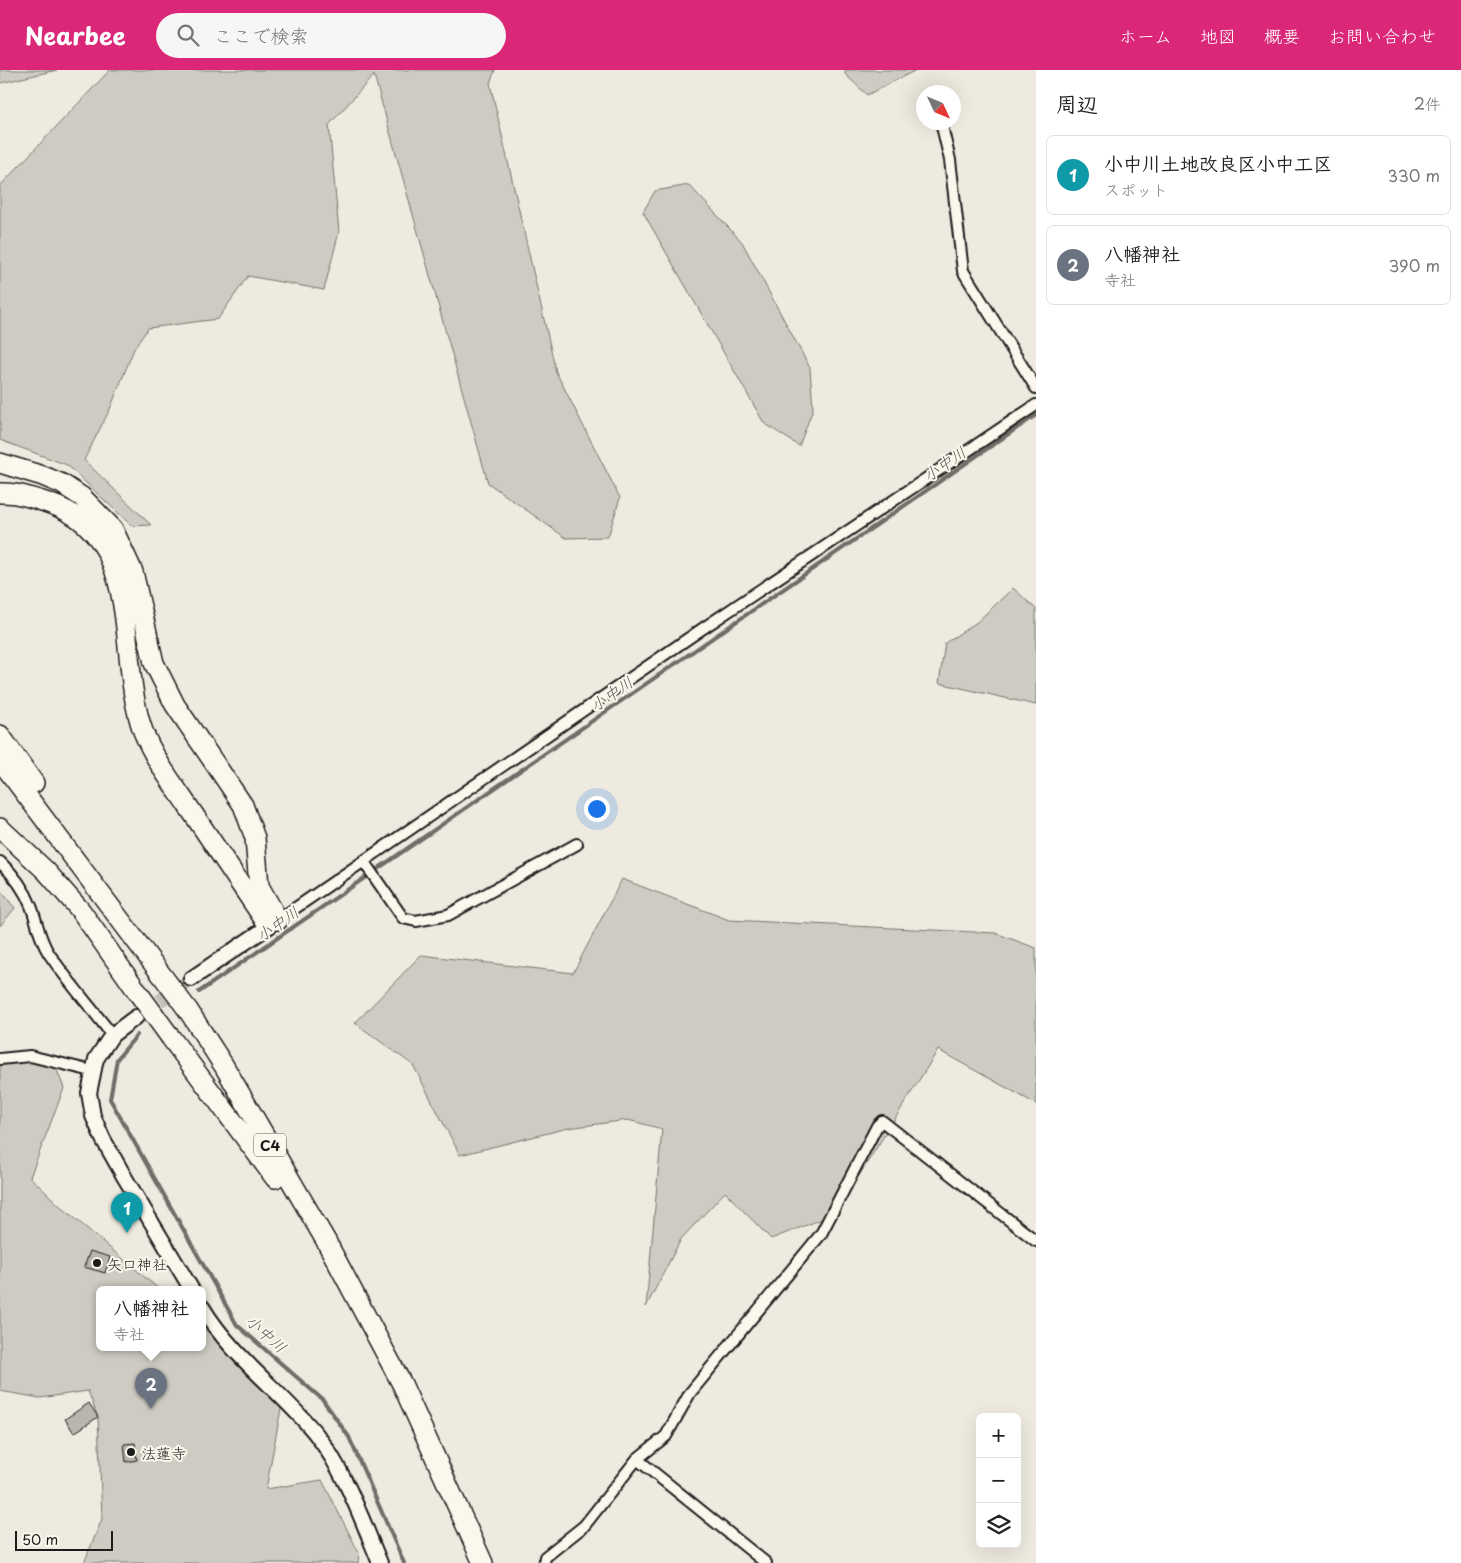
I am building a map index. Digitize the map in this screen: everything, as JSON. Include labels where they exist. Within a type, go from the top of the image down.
[{"type":"highway","points":[[0,463],[62,484],[88,502],[113,529],[125,550],[133,572],[154,663],[175,705],[243,805],[255,838],[260,886],[274,923]]},
{"type":"highway","points":[[0,474],[43,476]]},
{"type":"highway","points":[[0,493],[58,506],[76,516],[104,546],[119,583],[126,616],[132,683],[143,732],[166,773],[274,923]]},
{"type":"highway","points":[[0,505],[42,501]]},
{"type":"highway","points":[[0,735],[146,942],[188,1010]]},
{"type":"highway","name":"C4","points":[[0,760],[188,1010],[228,1074],[363,1310],[433,1449],[483,1563]]},
{"type":"highway","name":"C4","points":[[0,776],[86,881],[179,1015],[275,1178],[375,1354],[473,1563]]},
{"type":"highway","points":[[0,828],[46,871],[81,911],[170,1038],[275,1178]]},
{"type":"street","points":[[943,130],[950,160],[963,271],[1036,388]]},
{"type":"street","points":[[191,979],[365,864],[699,631],[1036,405]]},
{"type":"street","points":[[365,864],[402,918],[416,921],[448,915],[577,844]]},
{"type":"street","points":[[0,862],[14,875],[32,907],[38,931],[48,952],[112,1035]]},
{"type":"street","points":[[136,1017],[112,1035],[96,1059],[89,1093],[93,1116],[103,1139],[190,1286]]},
{"type":"street","points":[[0,1059],[30,1056],[92,1071]]},
{"type":"street","points":[[544,1563],[545,1558],[584,1526],[637,1459],[666,1436],[690,1393],[821,1234],[877,1126],[882,1121],[1036,1241]]},
{"type":"street","points":[[206,1312],[240,1356],[296,1410],[318,1436],[339,1473],[380,1563]]},
{"type":"street","points":[[637,1459],[766,1563]]},
{"type":"shaded area","points":[[0,70],[57,70],[0,83]]},
{"type":"shaded area","points":[[110,70],[495,70],[490,83],[556,372],[620,498],[608,537],[566,538],[488,483],[374,75],[329,125],[339,232],[324,290],[248,276],[218,319],[148,328],[134,349],[110,409],[84,460],[151,525],[132,526],[67,465],[0,440],[0,186]]},
{"type":"shaded area","points":[[845,70],[916,70],[867,95],[845,74]]},
{"type":"shaded area","points":[[689,185],[742,242],[810,368],[813,409],[799,446],[764,423],[643,212],[655,191]]},
{"type":"shaded area","points":[[1013,588],[1036,609],[1036,705],[939,683],[945,643],[977,622]]},
{"type":"shaded area","points":[[622,879],[729,920],[995,933],[1036,948],[1036,1104],[938,1050],[835,1214],[771,1239],[725,1192],[681,1239],[646,1307],[662,1129],[628,1120],[568,1128],[460,1155],[413,1065],[355,1023],[421,955],[573,973]]},
{"type":"shaded area","points":[[0,890],[15,908],[0,926]]},
{"type":"shaded area","points":[[53,1060],[64,1088],[30,1177],[58,1204],[155,1286],[96,1286],[96,1351],[206,1351],[206,1331],[283,1398],[266,1489],[322,1480],[359,1553],[358,1563],[84,1563],[102,1519],[98,1417],[88,1391],[40,1398],[0,1391],[0,1065]]},
{"type":"building","points":[[90,1251],[110,1257],[105,1273],[84,1267]]},
{"type":"building","points":[[89,1403],[98,1417],[74,1433],[65,1419]]},
{"type":"building","points":[[135,1443],[137,1460],[126,1462],[124,1444]]},
{"type":"waterway","name":"小中川","points":[[199,992],[1036,415]]},
{"type":"waterway","name":"小中川","points":[[137,1035],[117,1059],[110,1099],[237,1325],[323,1400],[349,1437],[404,1563]]},
{"type":"tunnel","points":[[142,1013],[191,979]]},
{"type":"place","name":"小中川土地改良区小中工区","points":[[127,1233]]},
{"type":"place","name":"矢口神社","points":[[97,1263]]},
{"type":"place","name":"八幡神社","points":[[151,1409]]},
{"type":"place","name":"法蓮寺","points":[[131,1452]]}]
